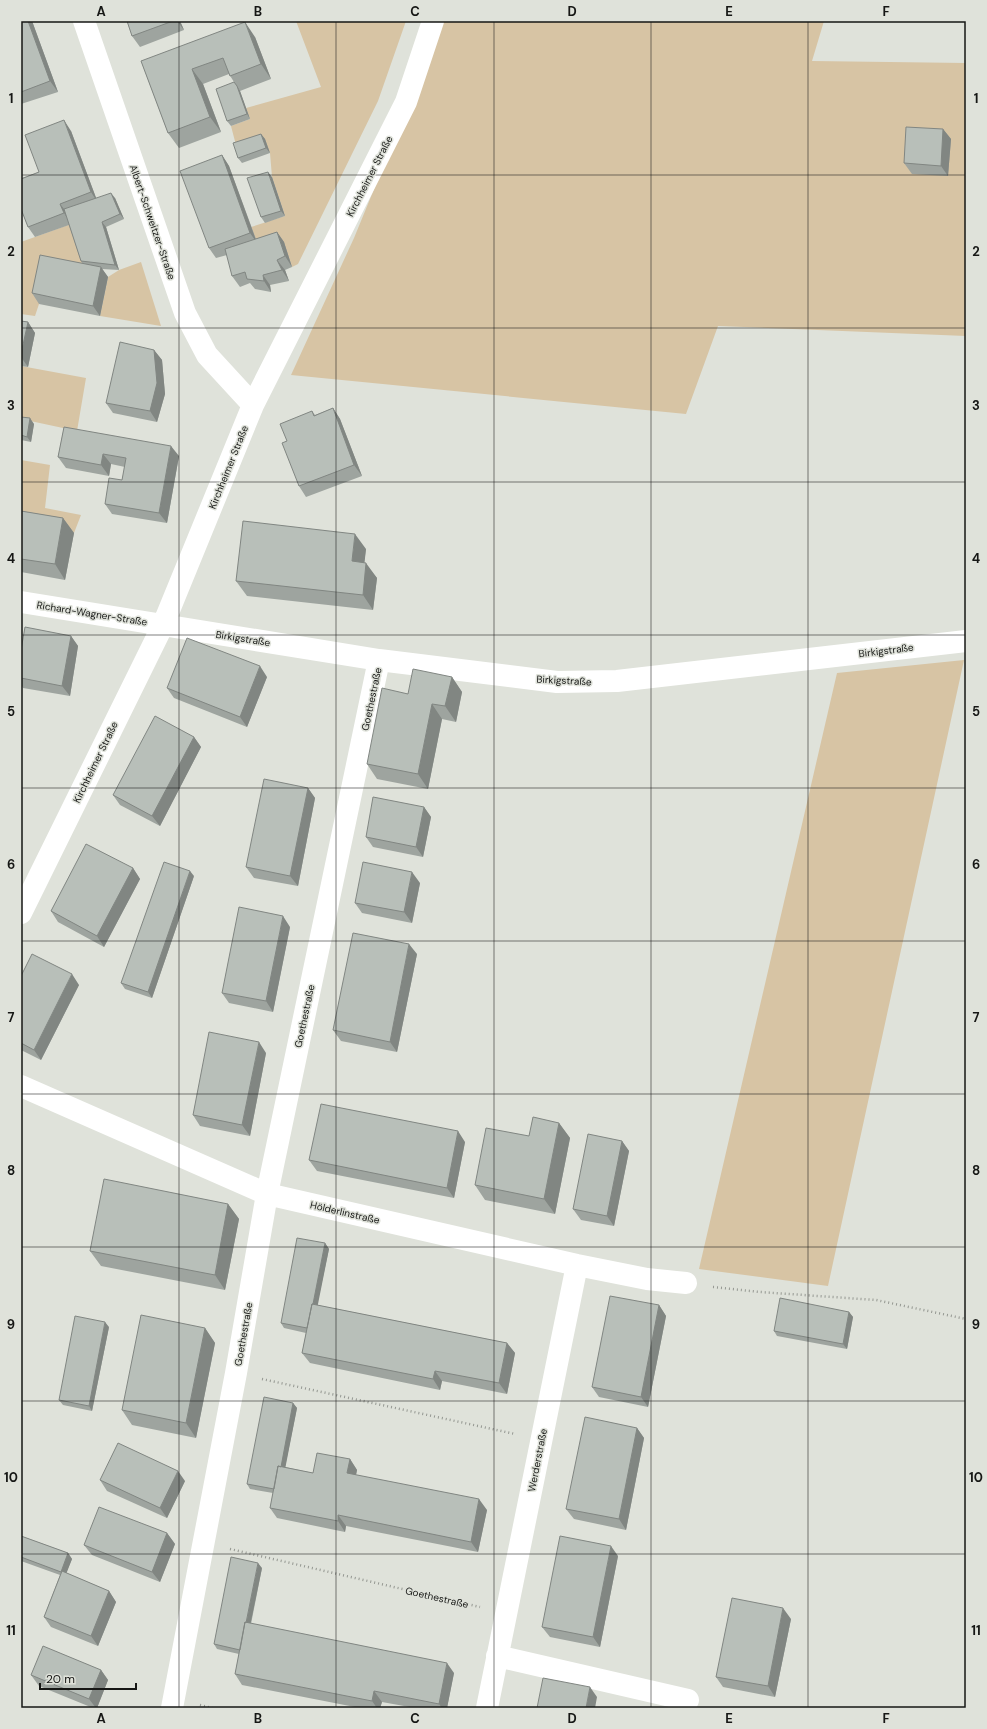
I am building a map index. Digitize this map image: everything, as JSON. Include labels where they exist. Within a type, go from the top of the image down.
[{"type":"street","name":"Albert-Schweitzer-Straße","points":[[84,21],[185,313],[207,354],[253,405]]},
{"type":"street","name":"Kirchheimer Straße","points":[[21,913],[163,624],[253,405],[406,102],[433,21]]},
{"type":"street","name":"Richard-Wagner-Straße","points":[[21,602],[163,624]]},
{"type":"street","name":"Birkigstraße","points":[[163,624],[379,660],[557,682],[617,681],[966,641]]},
{"type":"street","name":"Goethestraße","points":[[172,1708],[236,1373],[267,1194],[379,660]]},
{"type":"street","name":"Hölderlinstraße","points":[[21,1086],[267,1194],[577,1265],[646,1279],[686,1283]]},
{"type":"street","name":"Werderstraße","points":[[487,1708],[577,1265]]},
{"type":"street","points":[[497,1656],[688,1700]]},
{"type":"path","points":[[686,1283],[760,1292],[876,1300],[966,1319]]},
{"type":"path","name":"Goethestraße","points":[[236,1373],[541,1440]]},
{"type":"path","name":"Goethestraße","points":[[204,1543],[506,1613]]},
{"type":"shaded area","points":[[296,21],[406,21],[378,101],[298,264],[292,267],[284,243],[260,251],[251,227],[285,216],[272,177],[270,153],[265,140],[237,149],[231,126],[250,119],[246,108],[321,87]]},
{"type":"shaded area","points":[[443,21],[824,21],[812,61],[966,63],[966,336],[718,326],[686,414],[291,375],[354,238]]},
{"type":"shaded area","points":[[71,224],[84,267],[39,304],[35,316],[21,314],[21,242]]},
{"type":"shaded area","points":[[141,262],[161,326],[100,316],[108,277],[119,270]]},
{"type":"shaded area","points":[[21,366],[86,378],[77,431],[21,419]]},
{"type":"shaded area","points":[[21,460],[50,465],[45,508],[81,515],[74,533],[21,524]]},
{"type":"shaded area","points":[[964,660],[828,1286],[699,1269],[837,673]]},
{"type":"building","points":[[21,21],[28,21],[50,81],[21,92]]},
{"type":"building","points":[[127,21],[173,21],[132,36]]},
{"type":"building","points":[[245,22],[261,64],[230,76],[223,58],[192,69],[210,117],[168,133],[141,61]]},
{"type":"building","points":[[234,82],[237,86],[247,114],[227,121],[216,89]]},
{"type":"building","points":[[64,120],[91,192],[60,204],[64,213],[28,227],[21,209],[21,179],[39,172],[25,135]]},
{"type":"building","points":[[906,127],[943,129],[941,166],[904,163]]},
{"type":"building","points":[[261,134],[266,148],[238,158],[233,143]]},
{"type":"building","points":[[222,155],[250,233],[209,248],[180,171]]},
{"type":"building","points":[[268,172],[281,211],[261,217],[247,178]]},
{"type":"building","points":[[111,193],[120,214],[102,222],[115,265],[81,261],[64,209]]},
{"type":"building","points":[[277,232],[285,256],[277,260],[282,270],[263,275],[264,281],[247,279],[245,272],[232,276],[225,249]]},
{"type":"building","points":[[40,255],[101,267],[93,306],[32,293]]},
{"type":"building","points":[[21,321],[28,322],[21,354]]},
{"type":"building","points":[[120,342],[154,350],[157,383],[150,411],[106,403]]},
{"type":"building","points":[[333,408],[354,465],[299,486],[282,443],[287,441],[280,424],[312,411],[314,416]]},
{"type":"building","points":[[21,417],[30,418],[27,437],[21,435]]},
{"type":"building","points":[[64,427],[171,446],[159,513],[105,504],[109,478],[122,480],[126,458],[103,454],[101,465],[58,457]]},
{"type":"building","points":[[21,511],[63,518],[55,564],[21,559]]},
{"type":"building","points":[[243,521],[355,534],[352,561],[366,563],[363,595],[236,581]]},
{"type":"building","points":[[25,627],[71,636],[62,686],[21,678],[21,650]]},
{"type":"building","points":[[187,638],[260,666],[240,717],[167,688]]},
{"type":"building","points":[[413,669],[452,677],[445,706],[432,704],[418,774],[367,764],[382,688],[408,694]]},
{"type":"building","points":[[155,716],[194,737],[152,816],[113,795]]},
{"type":"building","points":[[264,779],[308,788],[290,876],[246,867]]},
{"type":"building","points":[[373,797],[424,807],[416,847],[366,837]]},
{"type":"building","points":[[86,844],[133,868],[97,936],[51,911]]},
{"type":"building","points":[[164,862],[190,871],[148,992],[121,983]]},
{"type":"building","points":[[363,862],[412,872],[404,912],[355,903]]},
{"type":"building","points":[[239,907],[283,916],[266,1001],[222,993]]},
{"type":"building","points":[[353,933],[409,944],[390,1042],[333,1030]]},
{"type":"building","points":[[32,954],[72,974],[34,1050],[21,1043],[21,976]]},
{"type":"building","points":[[209,1032],[259,1042],[242,1125],[193,1115]]},
{"type":"building","points":[[321,1104],[458,1131],[447,1188],[309,1160]]},
{"type":"building","points":[[533,1117],[559,1123],[544,1199],[475,1185],[486,1128],[529,1136]]},
{"type":"building","points":[[588,1134],[622,1141],[607,1216],[573,1209]]},
{"type":"building","points":[[104,1179],[228,1204],[215,1275],[90,1251]]},
{"type":"building","points":[[297,1238],[325,1243],[307,1328],[281,1323]]},
{"type":"building","points":[[610,1296],[659,1305],[641,1397],[592,1387]]},
{"type":"building","points":[[780,1298],[849,1312],[843,1344],[774,1331]]},
{"type":"building","points":[[312,1304],[507,1343],[499,1383],[435,1371],[433,1379],[302,1353]]},
{"type":"building","points":[[141,1315],[205,1328],[186,1423],[122,1410]]},
{"type":"building","points":[[75,1316],[105,1322],[89,1406],[59,1400]]},
{"type":"building","points":[[264,1397],[293,1403],[281,1467],[278,1466],[274,1489],[247,1484]]},
{"type":"building","points":[[585,1417],[637,1428],[619,1519],[566,1509]]},
{"type":"building","points":[[118,1443],[178,1471],[160,1508],[100,1480]]},
{"type":"building","points":[[317,1453],[350,1459],[347,1473],[479,1499],[471,1542],[338,1515],[338,1521],[270,1508],[278,1466],[313,1473]]},
{"type":"building","points":[[99,1507],[167,1533],[152,1572],[84,1545]]},
{"type":"building","points":[[21,1536],[68,1553],[61,1572],[21,1557]]},
{"type":"building","points":[[560,1536],[611,1546],[593,1637],[542,1627]]},
{"type":"building","points":[[231,1557],[258,1563],[240,1650],[214,1644]]},
{"type":"building","points":[[62,1571],[109,1591],[91,1636],[44,1617]]},
{"type":"building","points":[[732,1598],[783,1608],[768,1686],[716,1677]]},
{"type":"building","points":[[245,1622],[447,1663],[439,1704],[374,1691],[372,1701],[235,1674]]},
{"type":"building","points":[[43,1646],[101,1670],[89,1699],[31,1675]]},
{"type":"building","points":[[543,1678],[590,1687],[586,1708],[537,1708]]}]
